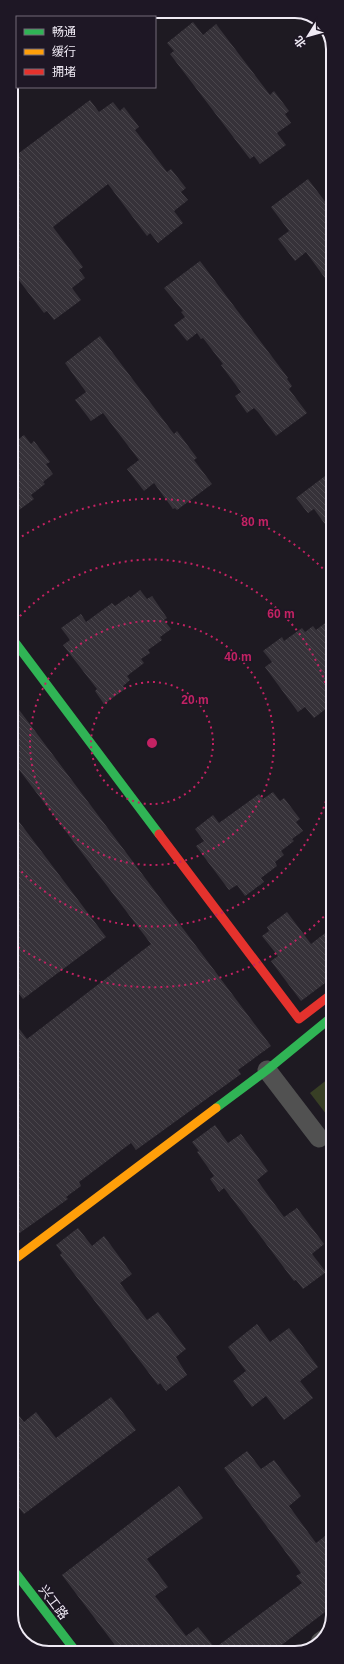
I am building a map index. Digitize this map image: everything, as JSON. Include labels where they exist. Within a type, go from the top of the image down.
[{"type":"street","points":[[18,646],[299,1019],[326,998]]},
{"type":"street","points":[[18,1257],[267,1070],[326,1022]]},
{"type":"street","points":[[267,1070],[319,1138]]},
{"type":"street","name":"兴工路","points":[[18,1576],[72,1646]]},
{"type":"green space","points":[[326,1080],[326,1114],[310,1093]]},
{"type":"building","points":[[193,22],[203,35],[216,24],[270,95],[274,91],[289,111],[285,114],[291,123],[277,133],[286,145],[260,164],[254,156],[250,159],[170,54],[174,51],[167,43]]},
{"type":"building","points":[[90,100],[99,112],[113,102],[120,111],[124,107],[139,127],[135,130],[167,172],[171,169],[186,188],[181,192],[188,200],[174,211],[183,223],[158,243],[150,233],[147,236],[108,184],[53,227],[83,267],[79,270],[85,278],[72,288],[81,300],[54,320],[47,311],[44,313],[18,279],[18,154]]},
{"type":"building","points":[[308,179],[326,203],[326,279],[306,252],[295,261],[278,239],[289,231],[271,207]]},
{"type":"building","points":[[200,261],[288,378],[287,379],[292,386],[289,389],[307,413],[276,436],[254,408],[247,413],[235,396],[241,392],[221,365],[223,364],[203,338],[201,339],[197,333],[187,341],[174,325],[185,317],[181,312],[183,311],[164,288]]},
{"type":"building","points":[[100,336],[174,434],[177,431],[197,458],[194,460],[212,484],[177,510],[175,508],[173,509],[154,483],[144,491],[127,469],[139,460],[103,413],[91,421],[75,400],[86,392],[65,363]]},
{"type":"building","points":[[24,435],[31,444],[34,441],[50,462],[46,464],[53,474],[43,482],[45,484],[31,495],[34,499],[18,511],[18,440]]},
{"type":"building","points":[[326,475],[326,525],[314,509],[308,513],[296,498]]},
{"type":"building","points":[[140,590],[147,599],[152,596],[167,618],[164,620],[171,629],[160,637],[162,640],[148,650],[150,653],[141,659],[144,663],[127,676],[130,680],[123,686],[125,689],[104,704],[95,691],[97,689],[63,645],[70,640],[61,628],[81,614],[86,622],[112,603],[115,606],[129,596],[130,598]]},
{"type":"building","points":[[326,622],[326,709],[314,718],[305,707],[298,712],[265,667],[272,662],[263,651],[282,637],[284,641],[302,628],[305,632],[313,626],[316,630]]},
{"type":"building","points":[[18,708],[271,1046],[238,1070],[241,1074],[136,1150],[131,1143],[79,1182],[81,1186],[66,1197],[68,1199],[18,1234],[18,1027],[27,1039],[151,944],[18,768]]},
{"type":"building","points":[[273,792],[280,801],[284,798],[300,819],[296,822],[303,831],[292,839],[294,841],[281,851],[284,855],[275,862],[277,866],[261,878],[264,882],[245,896],[237,885],[229,890],[196,846],[204,841],[195,829],[213,815],[219,823],[259,794],[263,799]]},
{"type":"building","points":[[18,820],[106,937],[23,999],[18,993]]},
{"type":"building","points":[[287,912],[311,944],[326,932],[326,983],[301,1001],[271,961],[278,956],[262,936],[269,931],[267,927]]},
{"type":"building","points":[[215,1125],[228,1143],[241,1134],[268,1171],[257,1180],[284,1217],[297,1208],[324,1244],[312,1254],[326,1272],[303,1289],[296,1280],[294,1281],[224,1188],[219,1192],[210,1179],[214,1176],[197,1152],[199,1151],[192,1142]]},
{"type":"building","points":[[78,1228],[92,1246],[104,1236],[132,1274],[120,1283],[147,1320],[158,1312],[186,1349],[176,1357],[187,1375],[166,1391],[160,1383],[158,1385],[60,1255],[62,1253],[56,1245]]},
{"type":"building","points":[[257,1324],[270,1342],[289,1328],[318,1367],[300,1381],[313,1398],[284,1420],[266,1396],[252,1407],[233,1381],[246,1371],[228,1347]]},
{"type":"building","points":[[111,1397],[136,1430],[24,1514],[18,1507],[18,1414],[24,1422],[36,1412],[56,1438]]},
{"type":"building","points":[[247,1451],[261,1469],[274,1460],[301,1496],[289,1506],[316,1543],[326,1535],[326,1611],[280,1646],[218,1646],[302,1583],[296,1576],[301,1573],[224,1468]]},
{"type":"building","points":[[179,1486],[203,1518],[147,1559],[168,1587],[155,1596],[186,1636],[198,1627],[213,1646],[116,1646],[62,1575]]},
{"type":"traffic: fast","points":[[18,646],[159,834]]},
{"type":"traffic: fast","points":[[216,1108],[267,1070],[326,1022]]},
{"type":"traffic: fast","points":[[18,1576],[72,1646]]},
{"type":"traffic: slow","points":[[18,1257],[216,1108]]},
{"type":"traffic: jam","points":[[159,834],[299,1019],[326,998]]}]
